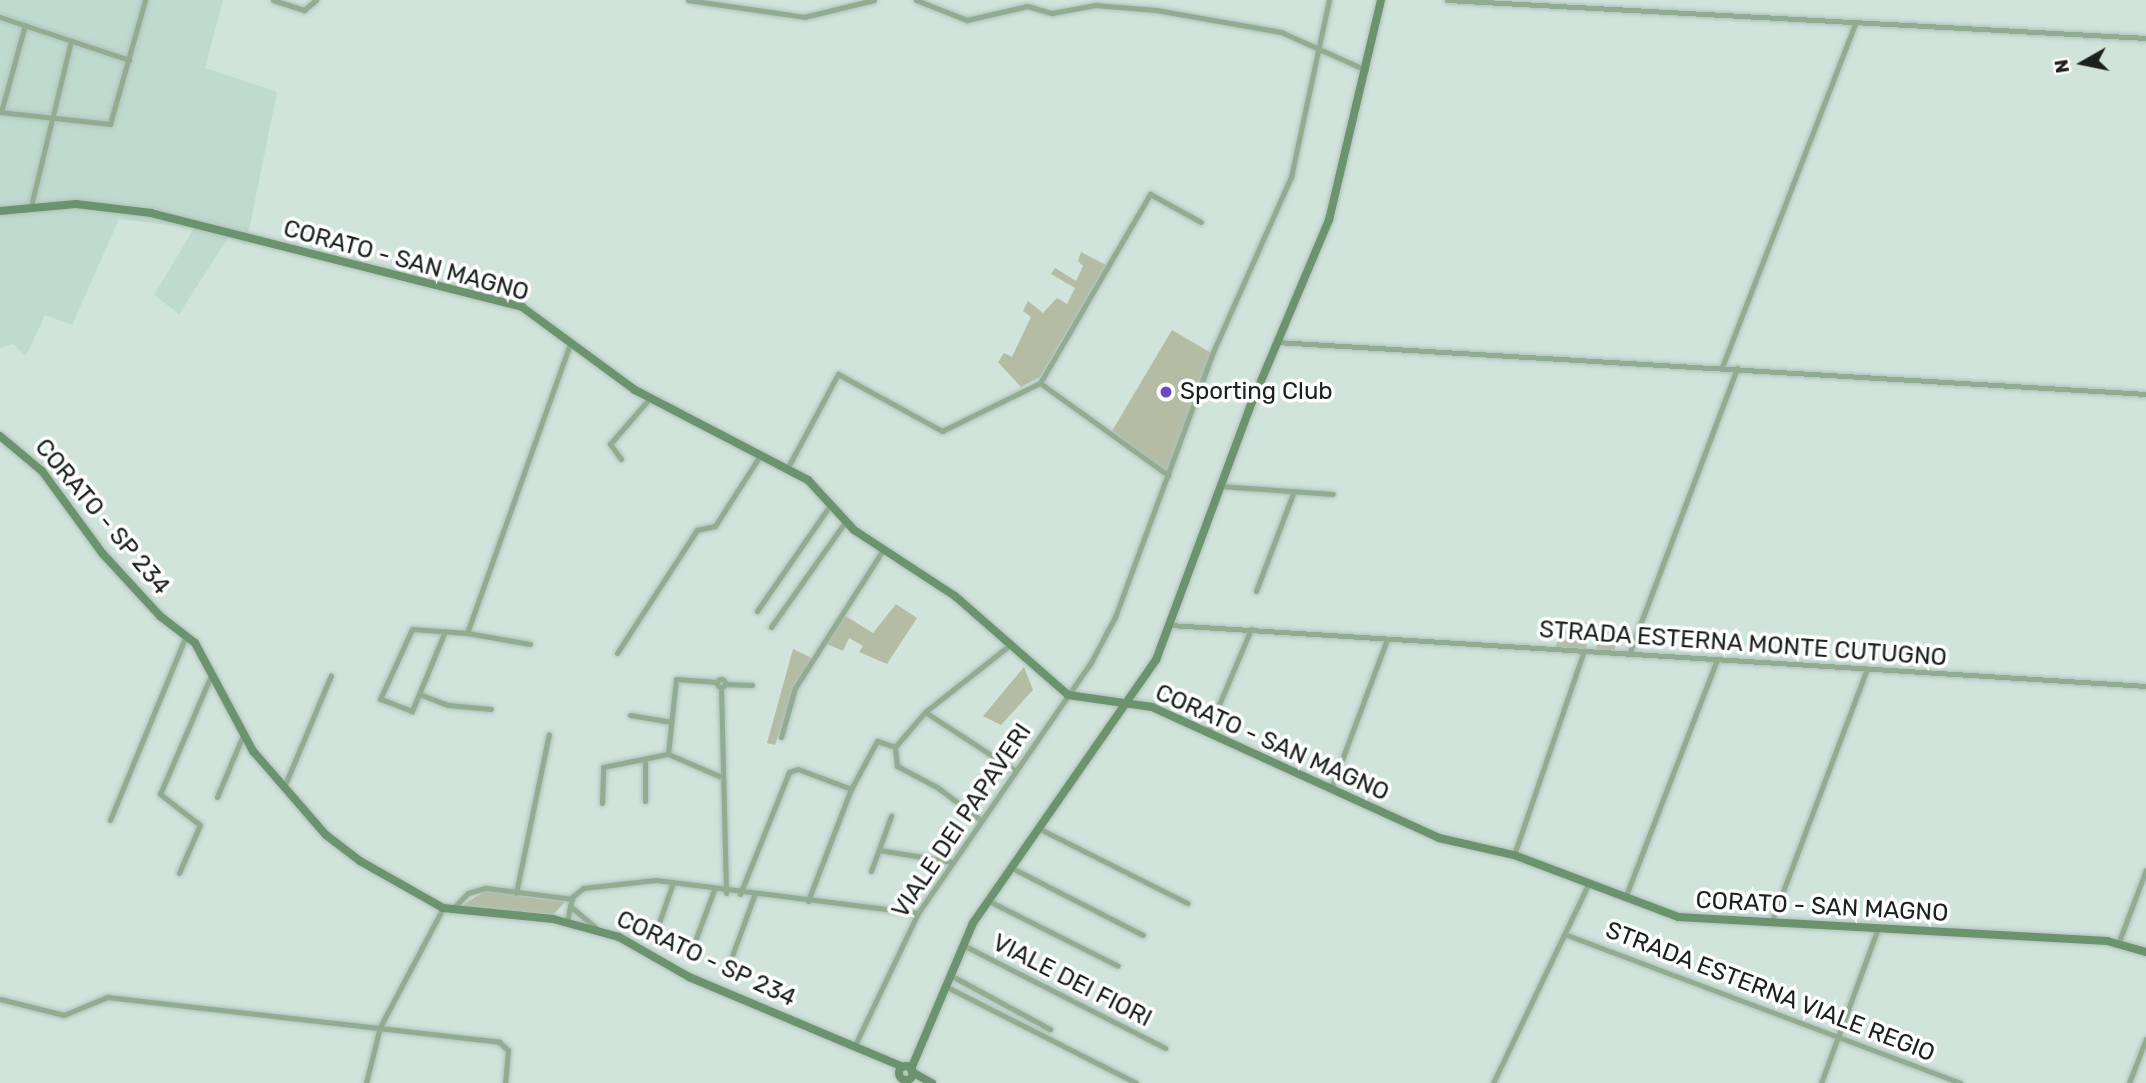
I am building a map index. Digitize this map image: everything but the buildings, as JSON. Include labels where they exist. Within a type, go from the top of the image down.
[{"type":"main road","points":[[906,1074],[963,945],[989,901],[1130,703],[1169,625],[1276,342],[1329,220],[1381,0]]},
{"type":"main road","name":"CORATO - SAN MAGNO","points":[[0,211],[31,206],[76,204],[151,214],[522,307],[650,398],[788,467],[845,522],[955,596],[1068,695],[1130,703],[1207,733],[1439,838],[1514,855],[1678,917],[1770,926],[2118,944],[2146,952]]},
{"type":"main road","name":"CORATO - SP 234","points":[[0,436],[42,471],[103,554],[186,636],[212,673],[243,735],[326,835],[359,861],[447,909],[567,922],[601,932],[757,1007],[855,1045],[906,1074],[932,1083]]},
{"type":"street","points":[[24,25],[0,112],[110,124],[145,0]]},
{"type":"street","points":[[273,0],[304,10],[316,0]]},
{"type":"street","points":[[688,0],[803,17],[874,0]]},
{"type":"street","points":[[916,0],[967,20],[1027,6],[1052,13],[1124,5],[1281,32],[1318,52],[1366,69]]},
{"type":"street","name":"VIALE DEI PAPAVERI","points":[[855,1045],[918,913],[1068,695],[1115,617],[1213,352],[1291,177],[1329,0]]},
{"type":"street","points":[[1447,0],[2146,38]]},
{"type":"street","points":[[0,17],[129,60]]},
{"type":"street","points":[[1722,368],[1856,22]]},
{"type":"street","points":[[31,206],[71,41]]},
{"type":"street","points":[[788,467],[838,374],[942,431],[1040,383],[1150,194],[1201,222]]},
{"type":"street","points":[[1276,342],[2146,394]]},
{"type":"street","points":[[467,633],[570,343]]},
{"type":"street","points":[[1629,654],[1737,368]]},
{"type":"street","points":[[1040,383],[1168,475]]},
{"type":"street","points":[[621,459],[610,444],[650,398]]},
{"type":"street","points":[[617,653],[697,530],[715,526],[761,454]]},
{"type":"street","points":[[1220,486],[1333,494]]},
{"type":"street","points":[[1256,591],[1294,491]]},
{"type":"street","points":[[757,611],[830,505]]},
{"type":"street","points":[[771,627],[845,522]]},
{"type":"street","points":[[780,737],[795,688],[883,550]]},
{"type":"street","name":"STRADA ESTERNA MONTE CUTUGNO","points":[[1169,625],[2146,686]]},
{"type":"street","points":[[446,631],[412,711],[380,699],[412,629],[446,631],[467,633],[530,644]]},
{"type":"street","points":[[1207,733],[1251,629]]},
{"type":"street","points":[[110,820],[186,636]]},
{"type":"street","points":[[1331,789],[1388,639]]},
{"type":"street","points":[[982,821],[937,787],[897,766],[895,747],[925,712],[1011,644]]},
{"type":"street","points":[[1514,855],[1584,651]]},
{"type":"street","points":[[1625,898],[1717,659]]},
{"type":"street","points":[[1770,926],[1867,669]]},
{"type":"street","points":[[179,873],[200,825],[160,794],[212,673]]},
{"type":"street","points":[[284,787],[331,675]]},
{"type":"street","points":[[668,754],[676,679],[752,685]]},
{"type":"street","points":[[721,684],[719,776],[726,892]]},
{"type":"street","points":[[419,694],[448,705],[491,709]]},
{"type":"street","points":[[925,712],[1016,771]]},
{"type":"street","points":[[630,715],[671,722]]},
{"type":"street","points":[[516,892],[549,734]]},
{"type":"street","points":[[217,797],[243,735]]},
{"type":"street","points":[[808,901],[851,789],[877,741],[895,747]]},
{"type":"street","points":[[602,803],[603,767],[645,762],[668,754],[719,776]]},
{"type":"street","points":[[645,762],[645,801]]},
{"type":"street","points":[[740,894],[789,772],[798,769],[851,789]]},
{"type":"street","points":[[871,871],[891,816]]},
{"type":"street","points":[[1040,829],[1187,903]]},
{"type":"street","points":[[878,850],[953,862]]},
{"type":"street","points":[[1012,868],[1143,934]]},
{"type":"street","points":[[2118,944],[2146,870]]},
{"type":"street","points":[[530,917],[553,916],[571,903],[583,888],[673,882],[740,894],[918,913]]},
{"type":"street","points":[[659,923],[673,882]]},
{"type":"street","points":[[1493,1083],[1567,935],[1588,885]]},
{"type":"street","points":[[366,1083],[380,1027],[447,909],[476,889],[516,892],[571,903],[601,932]]},
{"type":"street","points":[[695,941],[714,890]]},
{"type":"street","points":[[732,956],[754,895]]},
{"type":"street","points":[[989,901],[1118,965]]},
{"type":"street","points":[[567,922],[571,903]]},
{"type":"street","points":[[1822,1083],[1877,931]]},
{"type":"street","name":"STRADA ESTERNA VIALE REGIO","points":[[1567,935],[1960,1083]]},
{"type":"street","name":"VIALE DEI FIORI","points":[[963,945],[1165,1048]]},
{"type":"street","points":[[950,975],[1050,1029]]},
{"type":"street","points":[[945,986],[1136,1083]]},
{"type":"street","points":[[0,999],[64,1015],[107,997],[380,1027],[504,1044],[505,1083]]},
{"type":"street","points":[[2129,1083],[2146,1039]]},
{"type":"shaded area","points":[[0,0],[223,0],[205,68],[277,92],[246,245],[228,238],[179,314],[154,295],[194,228],[119,219],[72,325],[45,315],[26,356],[13,344],[0,348]]},
{"type":"shaded area","points":[[1081,252],[1106,265],[1040,377],[1021,387],[998,362],[1004,353],[1012,357],[1031,317],[1023,311],[1028,301],[1043,313],[1057,298],[1067,304],[1075,288],[1051,274],[1055,268],[1076,281],[1083,266],[1078,261]]},
{"type":"shaded area","name":"Sporting Club","points":[[1172,330],[1211,353],[1167,472],[1112,431]]},
{"type":"shaded area","points":[[896,604],[917,618],[887,664],[859,652],[863,646],[849,638],[843,651],[827,644],[844,615],[873,633]]},
{"type":"shaded area","points":[[1566,620],[1589,623],[1586,650],[1555,648]]},
{"type":"shaded area","points":[[1606,623],[1622,630],[1614,651],[1595,650]]},
{"type":"shaded area","points":[[793,649],[812,658],[794,688],[775,745],[767,743]]},
{"type":"shaded area","points":[[1024,667],[1033,690],[1001,725],[983,716]]},
{"type":"shaded area","points":[[485,891],[565,902],[554,914],[458,908]]},
{"type":"place","name":"Sporting Club","points":[[1166,392]]}]
